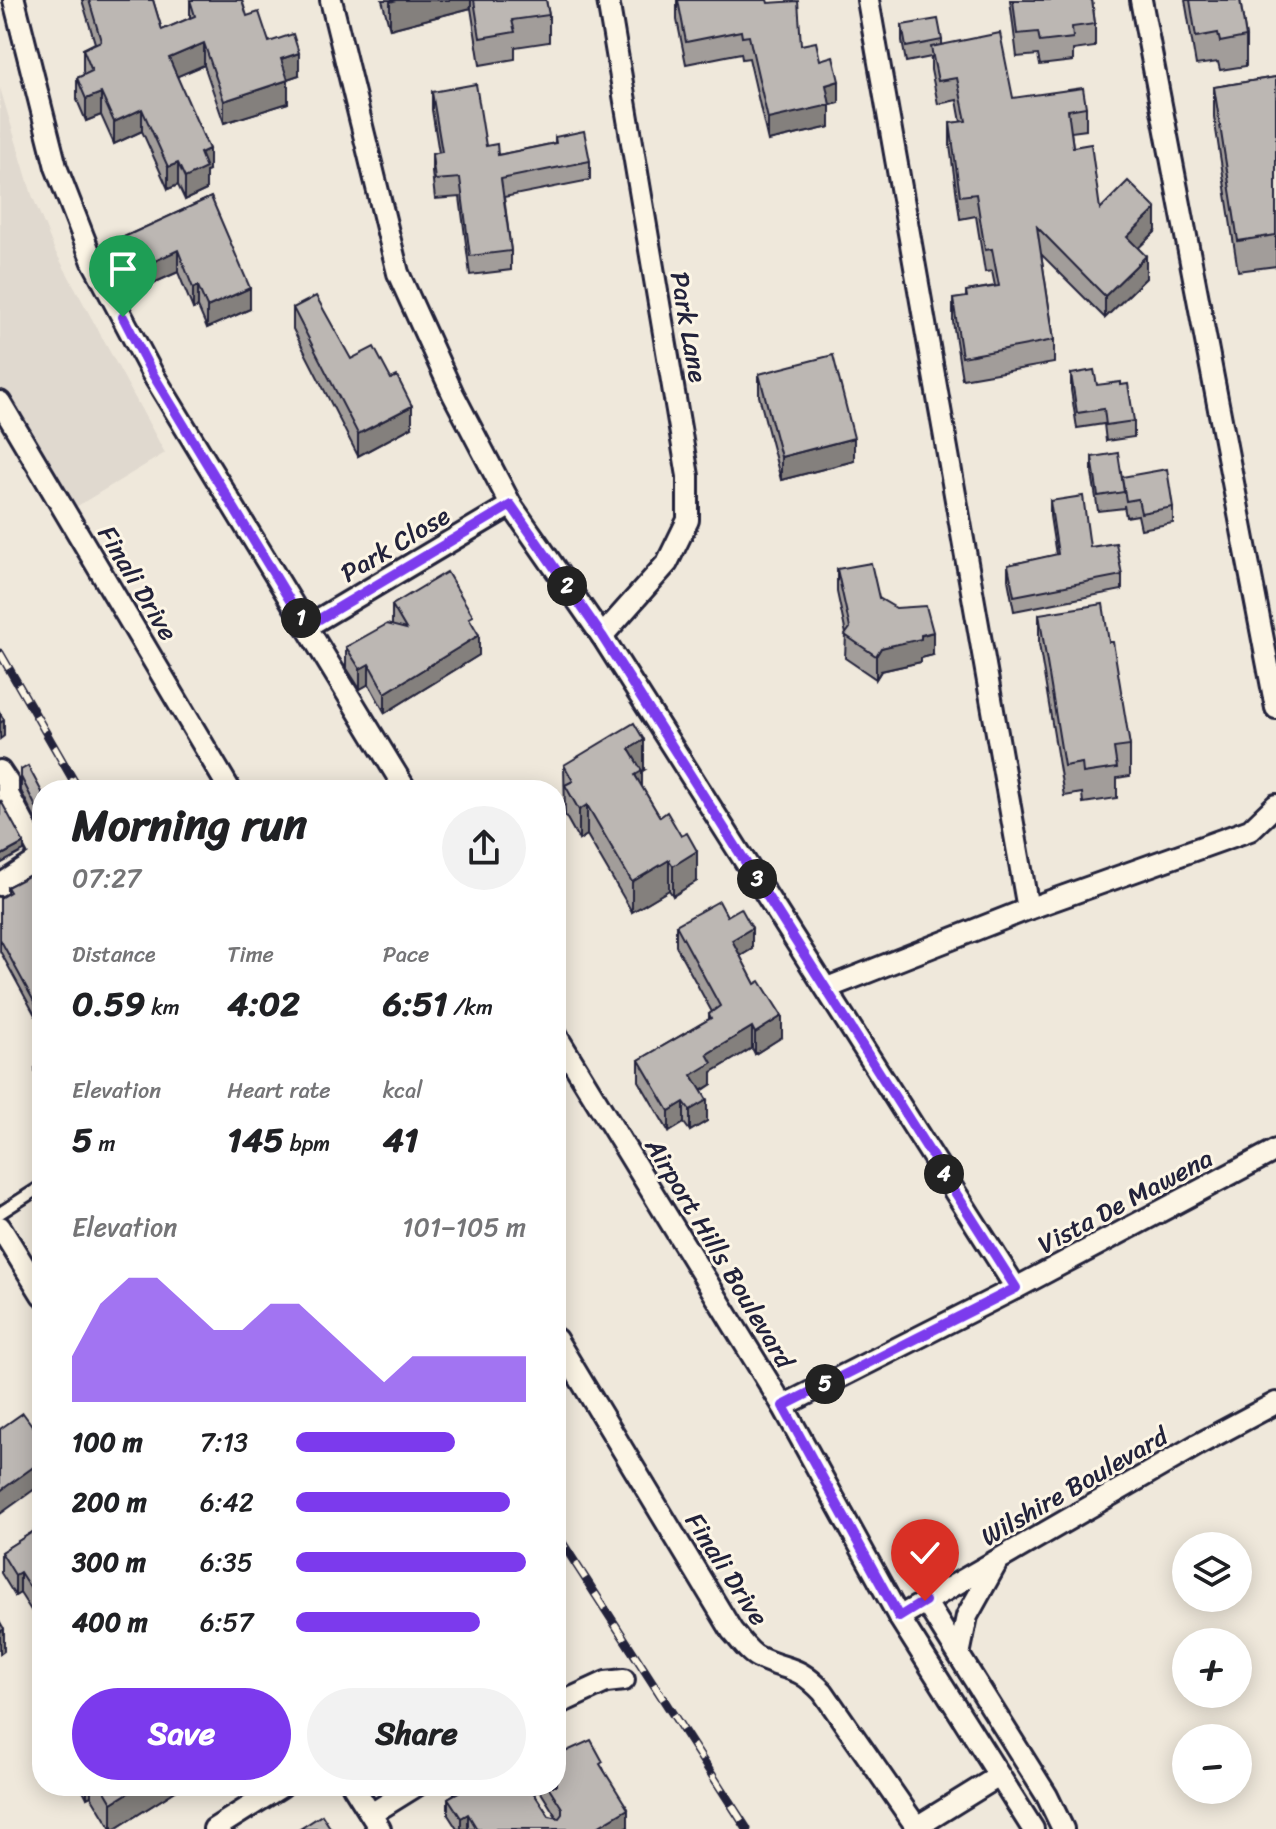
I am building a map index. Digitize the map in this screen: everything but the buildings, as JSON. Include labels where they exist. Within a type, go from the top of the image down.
[{"type":"street","points":[[14,0],[56,167],[93,262],[152,373],[400,780]]},
{"type":"street","points":[[331,0],[398,273],[453,394],[511,505],[602,636],[1016,1288]]},
{"type":"street","name":"Park Lane","points":[[602,636],[667,563],[688,520],[688,476],[608,0]]},
{"type":"street","points":[[868,0],[1028,909]]},
{"type":"street","points":[[1141,0],[1276,708]]},
{"type":"street","name":"Finali Drive","points":[[0,402],[224,780]]},
{"type":"street","name":"Park Close","points":[[306,627],[511,505]]},
{"type":"street","points":[[0,771],[8,783],[8,794],[32,839]]},
{"type":"street","points":[[827,988],[1028,909],[1250,830],[1276,805]]},
{"type":"street","points":[[0,885],[32,869]]},
{"type":"street","name":"Airport Hills Boulevard","points":[[566,1051],[783,1406],[899,1617],[1033,1829]]},
{"type":"street","name":"Vista De Mawena","points":[[783,1406],[1016,1288],[1276,1150]]},
{"type":"street","points":[[0,1227],[32,1279]]},
{"type":"street","name":"Finali Drive","points":[[566,1356],[732,1631],[757,1658],[790,1667],[808,1676],[823,1692],[916,1828]]},
{"type":"street","name":"Wilshire Boulevard","points":[[899,1617],[1184,1452],[1276,1403]]},
{"type":"street","points":[[959,1655],[967,1616],[998,1560]]},
{"type":"street","points":[[925,1601],[1047,1796],[1063,1829]]},
{"type":"street","points":[[566,1700],[606,1682],[624,1680]]},
{"type":"street","points":[[916,1828],[999,1776]]},
{"type":"street","points":[[217,1828],[267,1796]]},
{"type":"street","points":[[359,1796],[375,1822],[405,1796]]},
{"type":"lane","points":[[0,1213],[32,1192]]},
{"type":"shaded area","points":[[0,88],[32,195],[55,251],[165,453],[69,511],[0,393]]},
{"type":"railway","points":[[0,653],[73,780]]},
{"type":"railway","points":[[566,1548],[747,1829]]},
{"type":"route","points":[[123,317],[152,373],[306,627],[511,505],[602,636],[1016,1288],[783,1406],[899,1617],[925,1601]]}]
